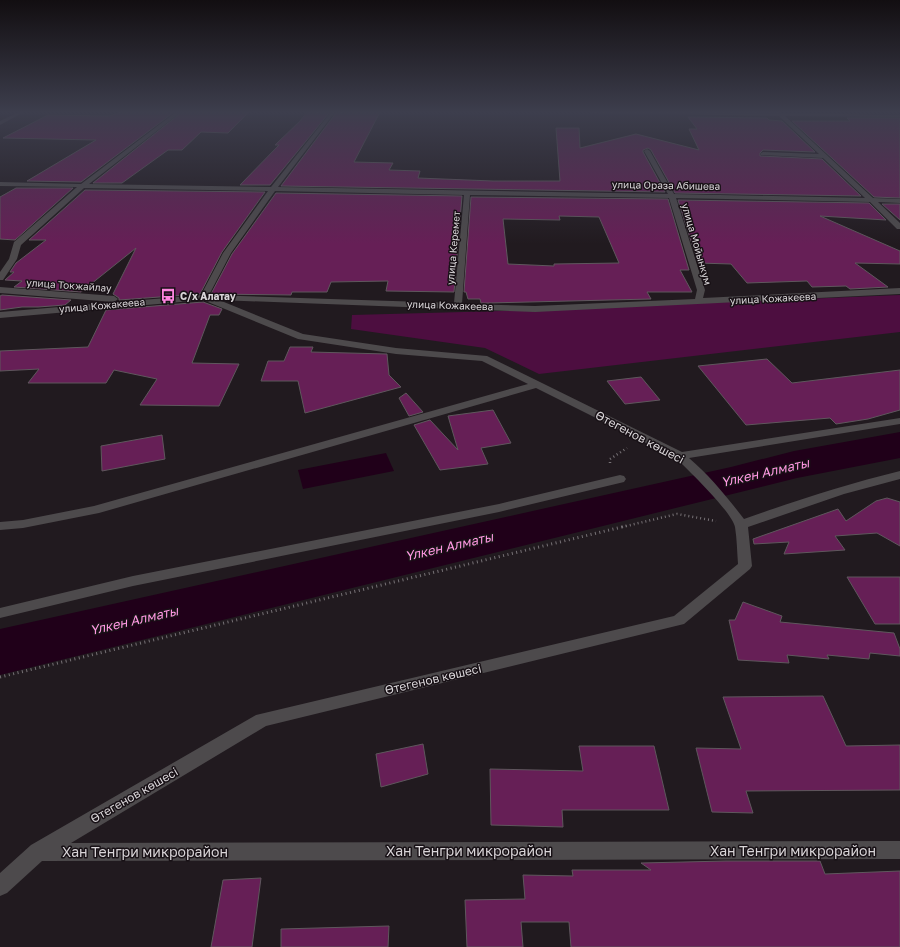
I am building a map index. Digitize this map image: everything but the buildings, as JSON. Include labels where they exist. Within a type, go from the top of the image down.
[{"type":"street","points":[[0,278],[13,259],[17,244],[82,186],[121,156]]},
{"type":"street","points":[[204,297],[227,253],[272,189],[298,156]]},
{"type":"street","name":"улица Мойынкум","points":[[650,156],[672,195],[701,290],[698,302]]},
{"type":"street","points":[[824,156],[900,227]]},
{"type":"street","name":"улица Ораза Абишева","points":[[0,184],[467,193],[672,195],[900,201]]},
{"type":"street","name":"улица Керемет","points":[[458,305],[467,193]]},
{"type":"street","name":"улица Токжайлау","points":[[0,290],[24,293],[95,296],[137,302]]},
{"type":"street","name":"улица Кожакеева","points":[[0,315],[204,297],[458,305],[535,309],[900,291]]},
{"type":"street","name":"Өтегенов көшесі","points":[[0,886],[38,852],[262,720],[679,620],[745,566],[741,525],[725,503],[697,471],[680,456],[538,384],[484,358],[396,351],[301,337],[204,297]]},
{"type":"street","points":[[0,526],[23,524],[95,510],[538,384]]},
{"type":"street","points":[[680,456],[900,421]]},
{"type":"street","points":[[741,525],[820,497],[869,482],[900,475]]},
{"type":"street","points":[[0,613],[132,581],[388,532],[565,494],[620,479]]},
{"type":"street","name":"Хан Тенгри микрорайон","points":[[38,852],[900,850]]},
{"type":"path","points":[[620,479],[610,468],[610,459],[644,437]]},
{"type":"path","points":[[0,677],[677,514],[741,525]]},
{"type":"shaded area","points":[[900,295],[900,332],[539,374],[485,348],[351,329],[352,315],[536,310]]},
{"type":"shaded area","points":[[386,453],[394,471],[303,489],[298,470]]},
{"type":"waterway","name":"Үлкен Алматы","points":[[0,652],[794,465],[900,445]]},
{"type":"place","name":"С/х Алатау","points":[[168,296]]}]
